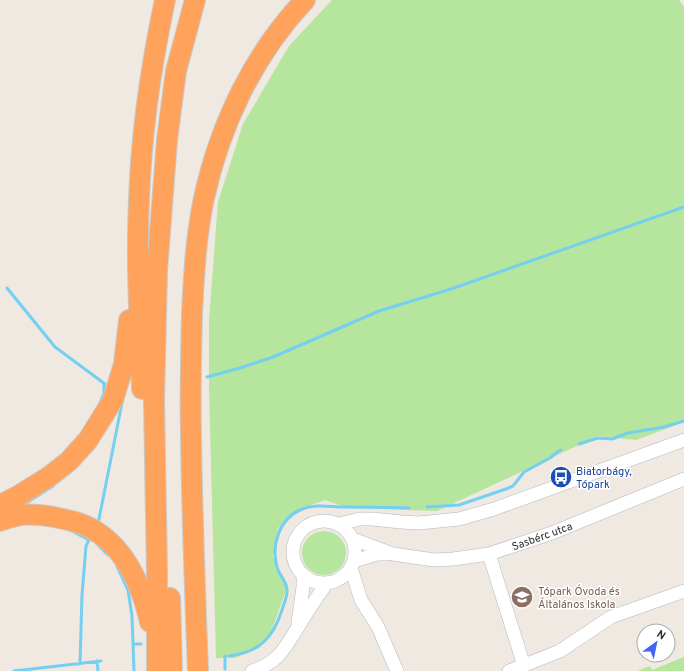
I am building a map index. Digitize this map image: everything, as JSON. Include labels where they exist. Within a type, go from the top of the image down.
[{"type":"highway","points":[[157,625],[150,575],[143,429],[138,265],[138,201],[146,114],[159,26],[165,0]]},
{"type":"highway","points":[[157,661],[158,573],[154,401],[157,271],[167,140],[176,70],[186,39],[195,0]]},
{"type":"highway","points":[[198,671],[192,500],[190,378],[195,260],[204,199],[212,165],[228,120],[242,89],[260,58],[280,29],[305,0]]},
{"type":"highway","points":[[172,671],[166,500],[166,365],[168,280],[186,39]]},
{"type":"highway","points":[[0,505],[18,496],[43,480],[68,461],[88,440],[113,400],[124,364],[132,286],[138,265]]},
{"type":"highway","points":[[0,521],[16,515],[35,514],[63,519],[83,525],[100,534],[115,547],[132,569],[145,601],[157,661]]},
{"type":"street","points":[[339,524],[360,519],[419,523],[459,519],[494,509],[684,440]]},
{"type":"street","name":"Sasbérc utca","points":[[352,565],[377,554],[393,554],[435,560],[489,554],[552,533],[684,478]]},
{"type":"street","points":[[252,671],[274,661],[284,651],[297,628],[330,582],[346,574],[352,565],[356,554],[353,539],[347,530],[339,524],[329,521],[319,521],[310,524],[302,530],[296,538],[294,558],[297,567],[310,580],[330,582],[345,587],[361,600]]},
{"type":"street","name":"Sasbérc utca","points":[[353,539],[393,554]]},
{"type":"street","points":[[489,554],[524,666]]},
{"type":"street","points":[[352,565],[361,600],[378,627],[397,671]]},
{"type":"street","points":[[297,628],[304,587],[304,575]]},
{"type":"street","points":[[508,671],[560,651],[611,617],[684,591]]},
{"type":"green space","points":[[332,0],[679,0],[684,7],[684,422],[636,440],[598,436],[437,511],[348,508],[325,500],[297,510],[278,528],[273,557],[288,585],[271,632],[259,648],[235,658],[216,658],[209,387],[209,320],[218,202],[243,124],[289,46]]},
{"type":"green space","points":[[320,531],[328,531],[340,537],[346,549],[346,557],[340,569],[328,575],[320,575],[308,569],[302,557],[302,549],[308,537]]},
{"type":"green space","points":[[684,657],[684,671],[637,671],[650,666],[652,670],[669,663],[676,663],[676,660]]},
{"type":"waterway","points":[[207,377],[273,357],[379,311],[451,289],[684,207]]},
{"type":"waterway","points":[[7,288],[55,347],[105,384]]},
{"type":"waterway","points":[[100,403],[104,393],[104,384]]},
{"type":"waterway","points":[[98,524],[122,403]]},
{"type":"waterway","points":[[579,444],[598,438],[612,439],[628,433],[664,427],[684,421]]},
{"type":"waterway","points":[[427,507],[459,505],[506,489],[513,486],[524,472],[550,458],[561,450]]},
{"type":"waterway","points":[[20,507],[53,486]]},
{"type":"waterway","points":[[229,656],[249,651],[264,642],[278,620],[286,600],[287,592],[275,559],[276,542],[282,526],[293,514],[300,510],[317,506],[409,508]]},
{"type":"waterway","points":[[70,530],[89,540],[86,546],[82,595],[80,664]]},
{"type":"waterway","points":[[98,545],[108,555]]},
{"type":"waterway","points":[[117,566],[128,590],[132,616],[134,671]]},
{"type":"waterway","points":[[133,644],[141,644]]},
{"type":"waterway","points":[[225,656],[225,669]]},
{"type":"waterway","points":[[97,661],[98,671]]},
{"type":"waterway","points":[[14,671],[101,661]]},
{"type":"place","name":"Biatorbágy, Tópark","points":[[561,477]]},
{"type":"place","name":"Tópark Óvoda és Általános Iskola","points":[[522,597]]}]
